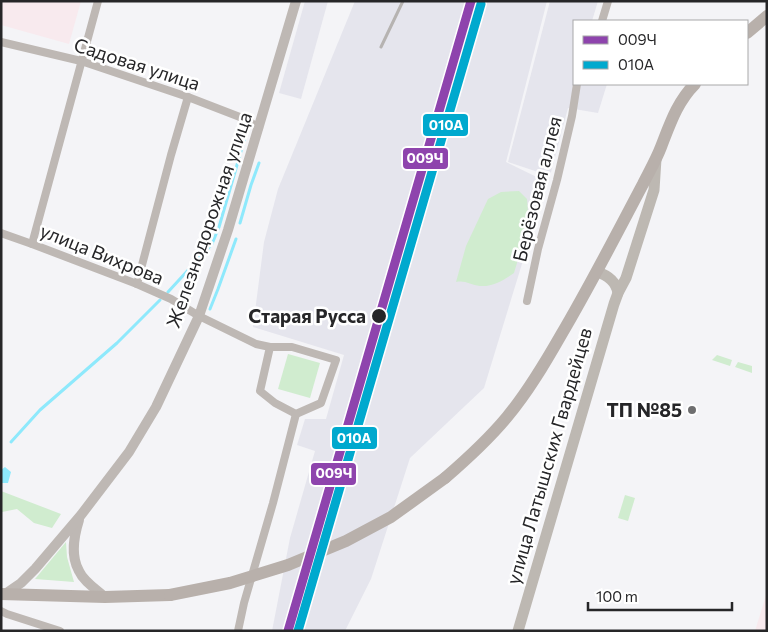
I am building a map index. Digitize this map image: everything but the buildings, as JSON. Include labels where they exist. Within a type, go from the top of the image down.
[{"type":"main road","points":[[748,33],[767,16]]},
{"type":"main road","points":[[3,594],[105,597],[170,594],[230,583],[288,565],[338,545],[391,517],[445,478],[492,435],[525,394],[597,272],[656,158],[673,116],[683,98],[694,85]]},
{"type":"main road","name":"улица Латышских Гвардейцев","points":[[518,631],[618,292],[626,278],[654,190],[656,158]]},
{"type":"main road","points":[[597,272],[609,278],[616,285],[618,292]]},
{"type":"street","points":[[32,244],[98,1]]},
{"type":"street","name":"Железнодорожная улица","points":[[3,594],[21,583],[81,514],[129,452],[156,407],[198,316],[228,230],[296,1]]},
{"type":"street","points":[[602,20],[608,1]]},
{"type":"street","name":"Садовая улица","points":[[1,42],[81,61],[188,97],[245,119],[259,128]]},
{"type":"street","name":"Берёзовая аллея","points":[[527,301],[538,249],[572,116],[577,85]]},
{"type":"street","points":[[137,284],[170,155],[188,97]]},
{"type":"street","name":"улица Вихрова","points":[[1,233],[137,284],[171,299],[198,316],[256,344],[270,347]]},
{"type":"street","points":[[270,347],[292,347],[336,360],[321,403],[296,414],[275,403],[260,391],[270,347]]},
{"type":"street","points":[[238,631],[296,414]]},
{"type":"street","points":[[81,514],[74,536],[73,554],[78,571],[85,580],[105,597]]},
{"type":"street","points":[[1,611],[60,631]]},
{"type":"shaded area","points":[[1,1],[81,1],[69,44],[1,25]]},
{"type":"shaded area","points":[[305,1],[328,1],[301,99],[279,93]]},
{"type":"shaded area","points":[[355,1],[547,1],[506,162],[547,182],[484,388],[410,458],[371,579],[345,631],[272,631],[290,538],[315,451],[297,445],[305,419],[326,419],[344,355],[253,327],[264,242],[278,189]]},
{"type":"shaded area","points":[[550,1],[598,1],[592,20],[573,20],[573,85],[607,85],[598,113],[568,108],[550,176],[508,162]]},
{"type":"shaded area","points":[[767,592],[767,631],[755,631]]},
{"type":"green space","points":[[519,191],[527,199],[529,223],[514,273],[489,285],[480,286],[456,282],[466,246],[488,199],[501,192]]},
{"type":"green space","points":[[288,354],[320,363],[310,398],[278,389]]},
{"type":"green space","points":[[717,355],[732,360],[730,366],[712,360]]},
{"type":"green space","points":[[738,362],[752,366],[752,373],[735,367]]},
{"type":"green space","points":[[1,491],[61,514],[52,528],[34,523],[17,509],[2,512],[1,514]]},
{"type":"green space","points":[[625,495],[635,498],[628,521],[618,518]]},
{"type":"green space","points":[[66,542],[67,557],[74,582],[35,579]]},
{"type":"water","points":[[5,467],[11,472],[8,483],[1,483],[1,470]]},
{"type":"waterway","points":[[168,292],[212,244],[219,227],[248,127]]},
{"type":"waterway","points":[[240,223],[259,163]]},
{"type":"waterway","points":[[210,309],[236,239]]},
{"type":"waterway","points":[[11,442],[40,410],[117,343],[160,300]]},
{"type":"railway","points":[[381,47],[403,1]]},
{"type":"transit line","name":"009Ч","points":[[288,631],[471,1]]},
{"type":"transit line","name":"010А","points":[[298,631],[481,4]]},
{"type":"place","name":"Старая Русса","points":[[379,316]]},
{"type":"place","name":"ТП №85","points":[[692,410]]}]
